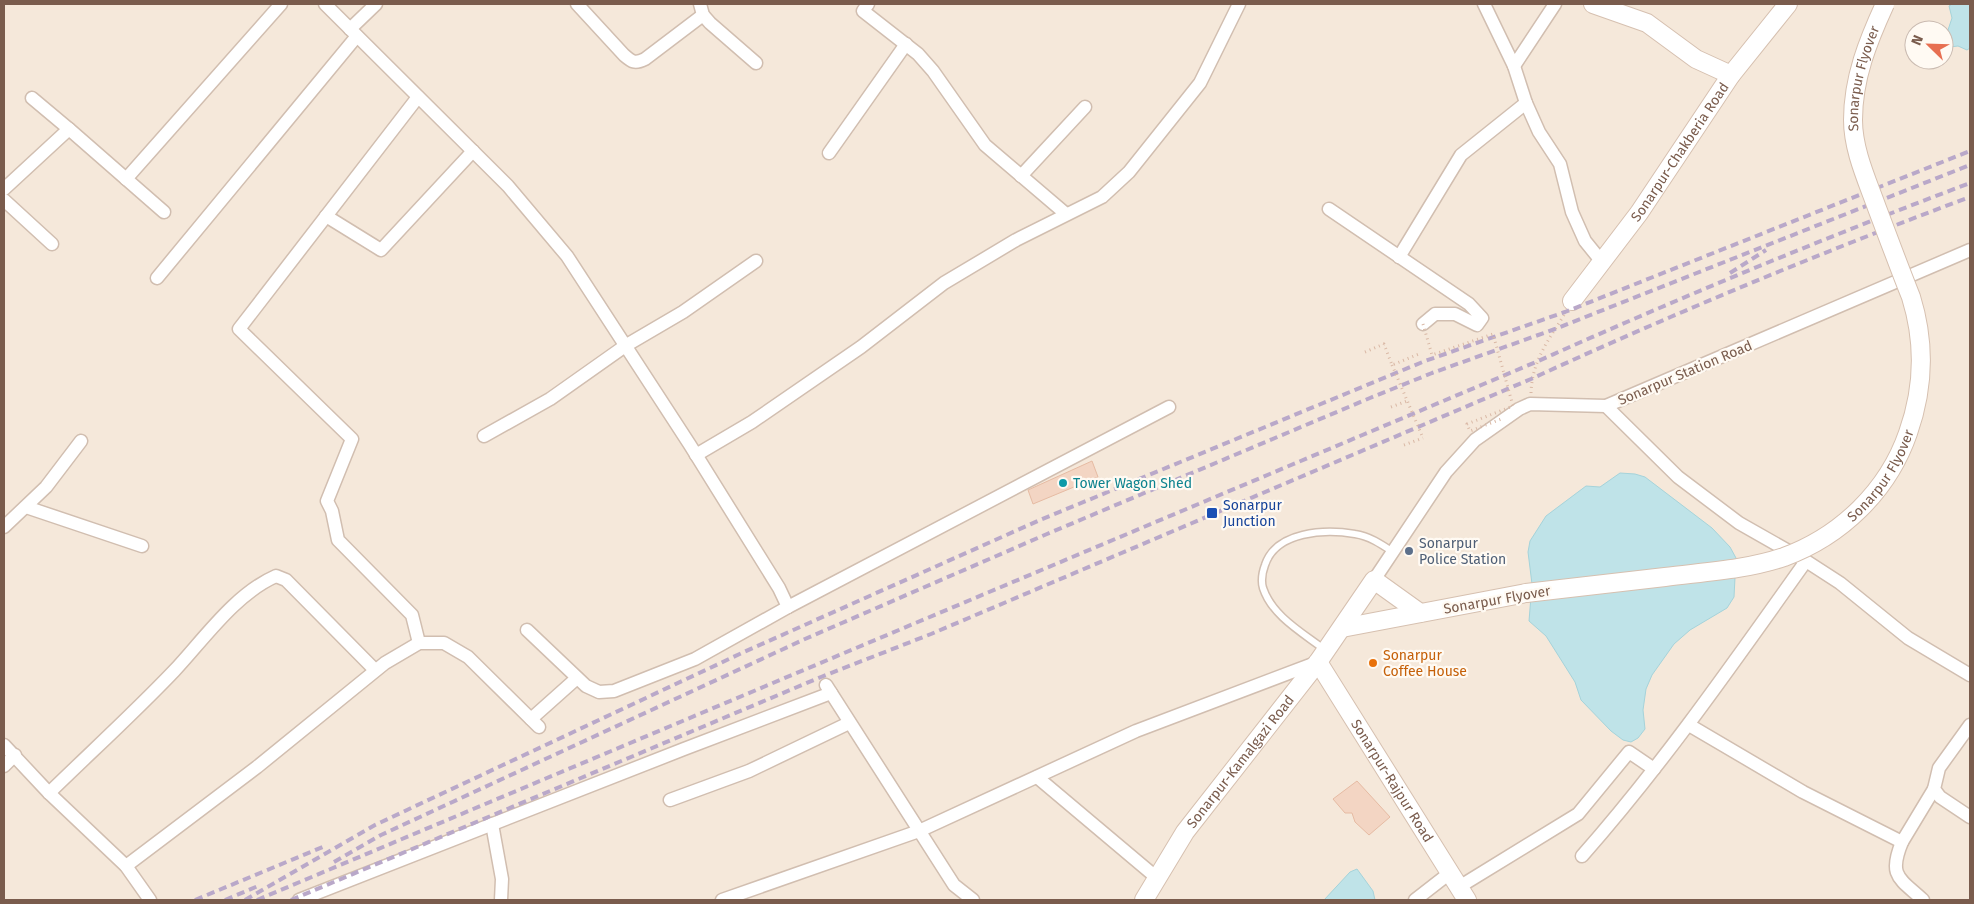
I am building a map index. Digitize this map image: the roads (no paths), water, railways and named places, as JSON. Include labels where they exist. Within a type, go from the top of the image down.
[{"type":"main road","points":[[1593,4],[1648,23],[1696,59],[1731,76]]},
{"type":"main road","name":"Sonarpur-Chakberia Road","points":[[1572,301],[1639,213],[1731,76],[1788,4]]},
{"type":"main road","name":"Sonarpur Flyover","points":[[1342,628],[1526,593],[1716,571],[1756,564],[1784,557],[1814,543],[1838,528],[1861,508],[1874,493],[1895,462],[1914,415],[1920,390],[1922,362],[1917,318],[1863,170],[1855,142],[1853,120],[1860,66],[1885,4]]},
{"type":"main road","points":[[1342,628],[1374,580],[1420,613]]},
{"type":"main road","name":"Sonarpur-Kamalgazi Road","points":[[1144,900],[1185,832],[1342,628]]},
{"type":"main road","name":"Sonarpur-Rajpur Road","points":[[1322,656],[1392,781],[1459,886]]},
{"type":"street","points":[[126,179],[281,4]]},
{"type":"street","points":[[325,4],[520,199],[567,256],[696,454],[779,588],[788,607]]},
{"type":"street","points":[[157,278],[376,4]]},
{"type":"street","points":[[577,4],[632,62],[638,63],[645,60],[701,9],[756,64]]},
{"type":"street","points":[[868,4],[863,11],[918,54],[933,71],[984,145],[1066,214]]},
{"type":"street","points":[[696,454],[752,422],[862,346],[944,283],[1016,240],[1102,197],[1129,172],[1200,84],[1239,4]]},
{"type":"street","points":[[1484,4],[1514,66],[1526,103],[1540,132],[1560,164],[1572,212],[1585,241],[1602,262]]},
{"type":"street","points":[[1514,66],[1556,4]]},
{"type":"street","points":[[829,153],[906,44]]},
{"type":"street","points":[[418,97],[239,329],[352,439],[327,501],[332,511],[338,540],[412,615],[419,644]]},
{"type":"street","points":[[32,98],[164,212]]},
{"type":"street","points":[[1399,257],[1461,155],[1526,103]]},
{"type":"street","points":[[1021,176],[1085,107]]},
{"type":"street","points":[[4,189],[69,129]]},
{"type":"street","points":[[326,216],[380,250],[473,151]]},
{"type":"street","points":[[4,200],[52,244]]},
{"type":"street","points":[[1329,209],[1469,304],[1482,318],[1477,325],[1455,314],[1435,314],[1423,324]]},
{"type":"street","name":"Sonarpur Station Road","points":[[1374,580],[1446,472],[1475,440],[1504,418],[1530,404],[1606,406],[1970,250]]},
{"type":"street","points":[[484,436],[550,400],[625,346],[683,312],[756,261]]},
{"type":"street","points":[[1606,406],[1678,477],[1739,524],[1806,561],[1840,584],[1908,638],[1970,675]]},
{"type":"street","points":[[527,630],[586,686],[598,692],[614,691],[695,659],[788,607],[1169,407]]},
{"type":"street","points":[[4,527],[46,486],[81,441]]},
{"type":"street","points":[[26,507],[142,546]]},
{"type":"street","points":[[1582,856],[1613,821],[1688,725],[1806,561]]},
{"type":"street","points":[[49,793],[173,671],[222,617],[262,582],[276,576],[286,580],[376,670]]},
{"type":"street","points":[[126,866],[257,767],[376,670],[419,644],[444,643],[468,657],[535,723],[578,678]]},
{"type":"street","points":[[722,900],[919,831],[1136,731],[1322,656]]},
{"type":"street","points":[[299,900],[829,689],[954,885],[973,900]]},
{"type":"street","points":[[670,800],[749,771],[849,723]]},
{"type":"street","points":[[1688,725],[1803,792],[1902,842]]},
{"type":"street","points":[[1923,900],[1895,871],[1896,857],[1902,842],[1934,789],[1939,768],[1970,725]]},
{"type":"street","points":[[4,745],[49,793],[126,866],[150,900]]},
{"type":"street","points":[[1415,900],[1459,886],[1578,814],[1629,752],[1654,768]]},
{"type":"street","points":[[4,766],[15,755]]},
{"type":"street","points":[[1036,777],[1157,878]]},
{"type":"street","points":[[1934,789],[1940,797],[1970,817]]},
{"type":"street","points":[[492,824],[502,879],[501,900]]},
{"type":"lane","points":[[1322,656],[1284,619],[1263,588],[1262,574],[1266,562],[1276,546],[1296,537],[1337,532],[1356,534],[1372,539],[1393,552]]},
{"type":"water","points":[[1952,4],[1970,4],[1970,48],[1967,50],[1958,46],[1954,46],[1954,20],[1951,20],[1949,6]]},
{"type":"water","points":[[1620,473],[1645,477],[1712,528],[1730,547],[1736,558],[1734,597],[1727,608],[1690,630],[1674,644],[1652,675],[1646,689],[1643,710],[1645,729],[1638,738],[1631,742],[1623,740],[1611,731],[1581,700],[1575,682],[1546,636],[1529,621],[1532,584],[1528,552],[1530,541],[1546,516],[1586,486],[1600,487]]},
{"type":"water","points":[[1357,869],[1373,891],[1375,900],[1324,900],[1350,872]]},
{"type":"railway","points":[[245,900],[375,825],[744,652],[1040,520],[1425,361],[1565,312],[1970,151]]},
{"type":"railway","points":[[334,862],[381,835],[805,639],[1047,534],[1432,373],[1555,329],[1970,165]]},
{"type":"railway","points":[[257,900],[1536,362],[1698,292],[1806,247],[1970,183]]},
{"type":"railway","points":[[291,900],[821,677],[931,634],[1531,379],[1749,284],[1859,239],[1970,197]]},
{"type":"railway","points":[[1730,273],[1766,250]]},
{"type":"railway","points":[[195,900],[325,846]]},
{"type":"railway","points":[[225,900],[258,886]]},
{"type":"place","name":"Tower Wagon Shed","points":[[1063,483]]},
{"type":"place","name":"Sonarpur Junction","points":[[1212,513]]},
{"type":"place","name":"Sonarpur Police Station","points":[[1409,551]]},
{"type":"place","name":"Sonarpur Coffee House","points":[[1373,663]]}]
